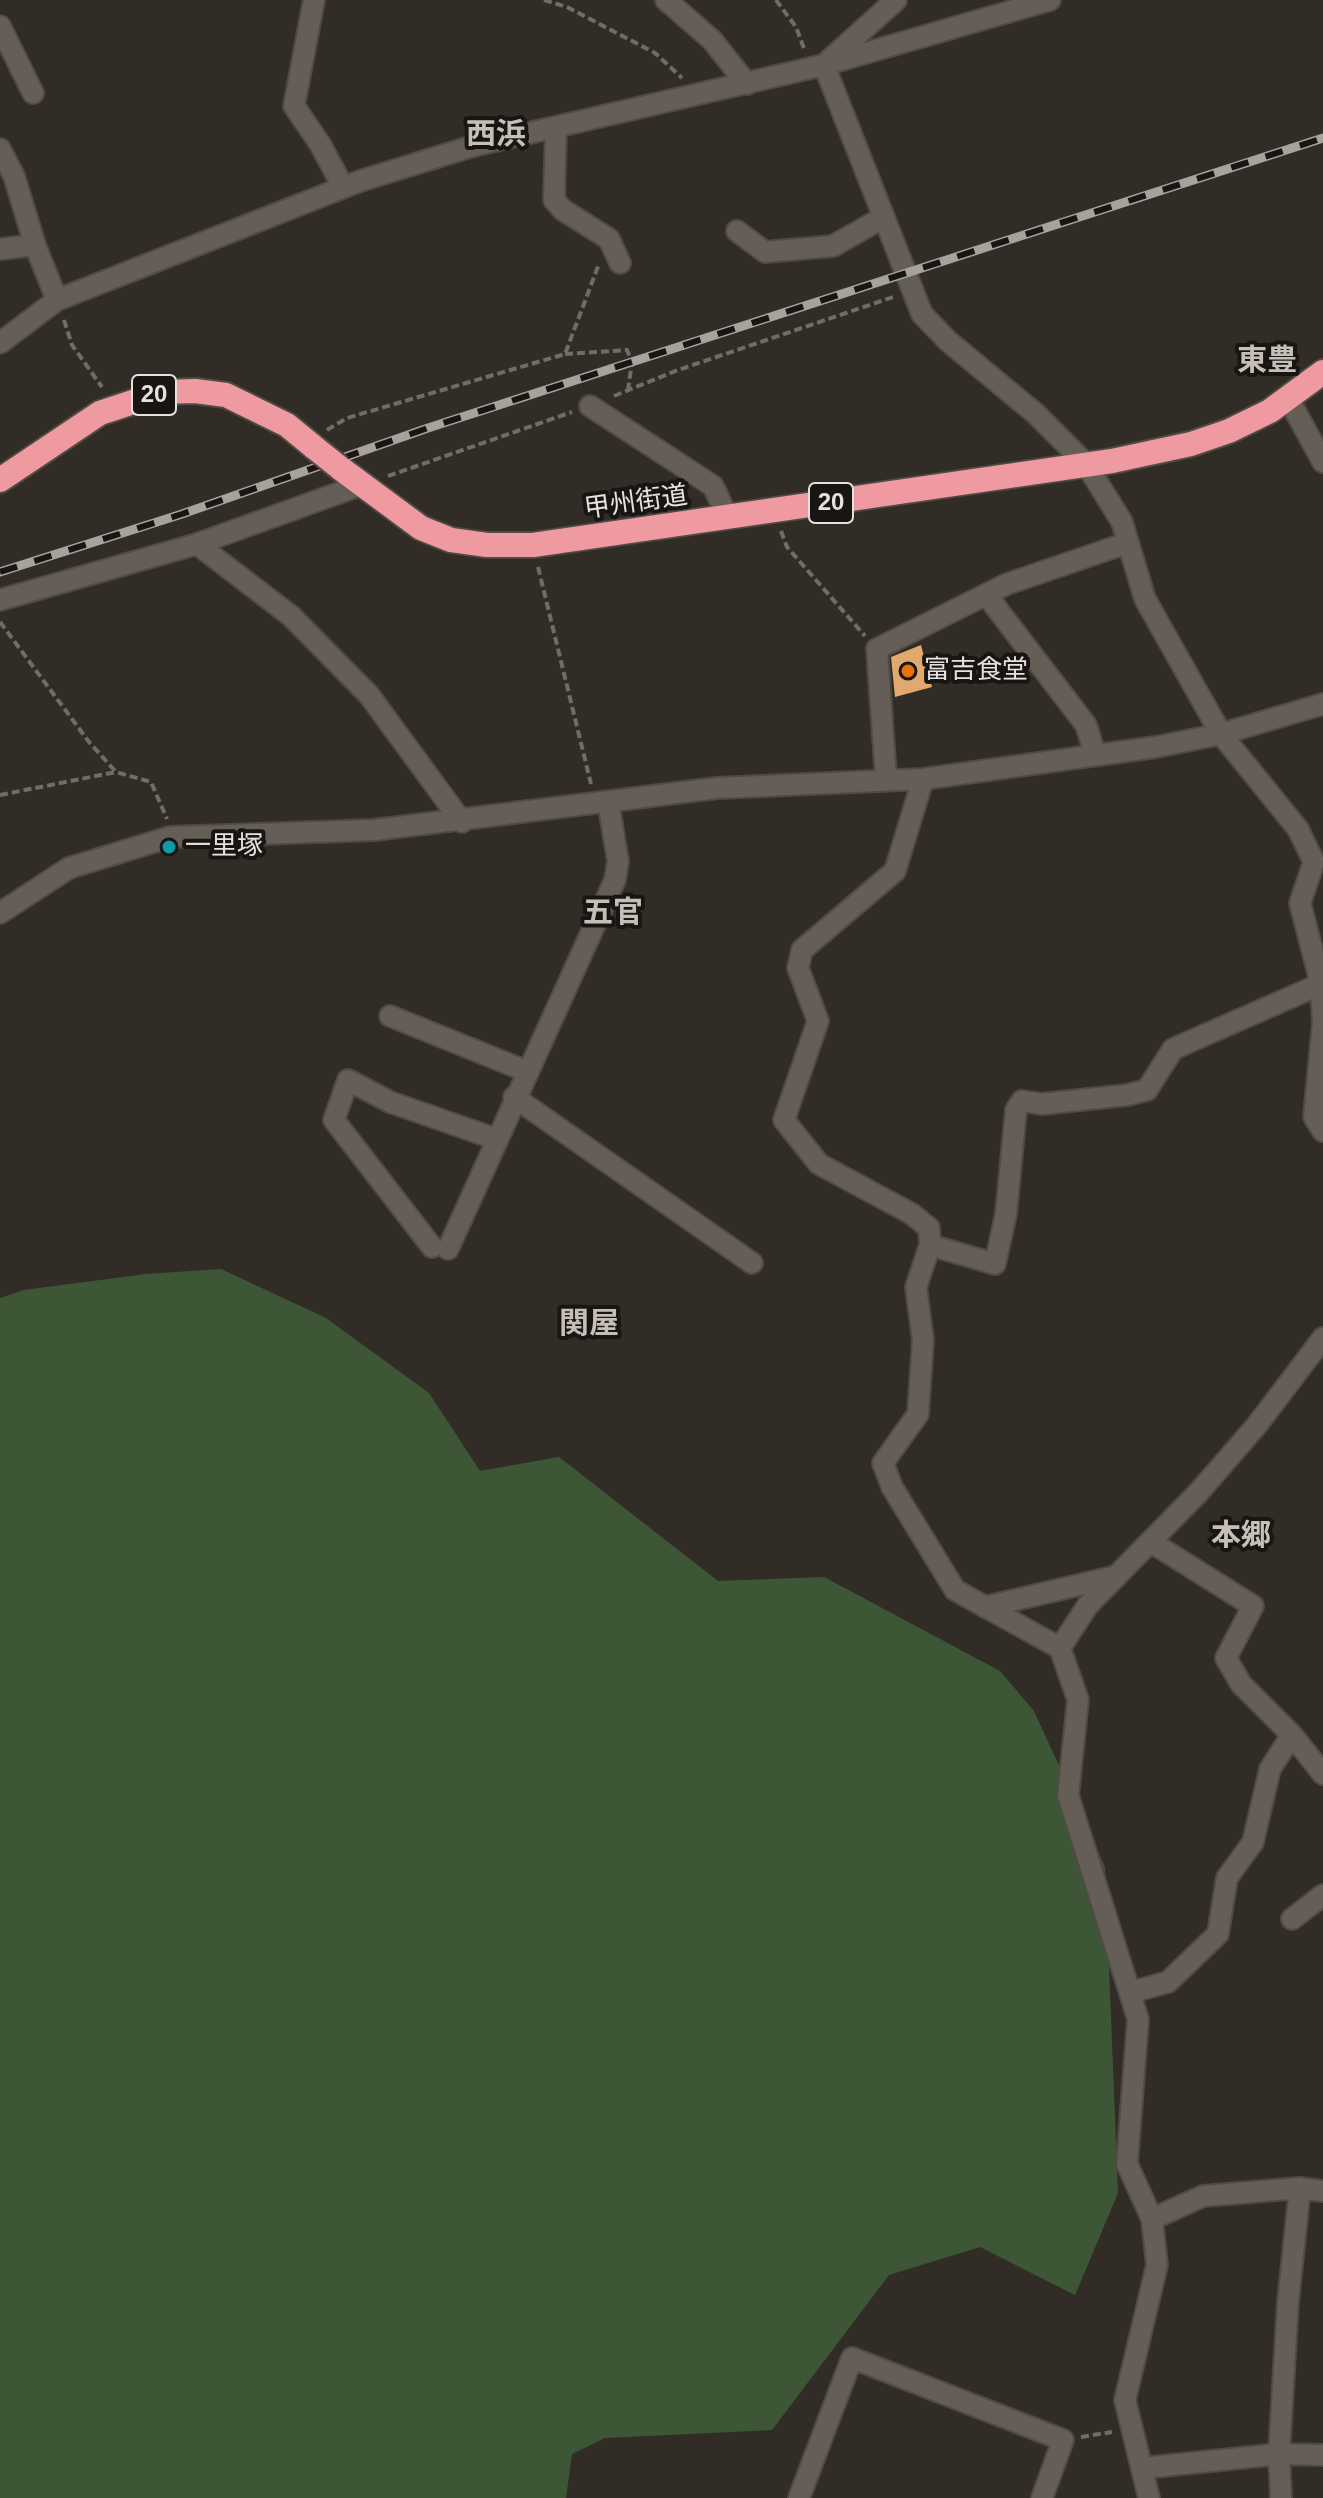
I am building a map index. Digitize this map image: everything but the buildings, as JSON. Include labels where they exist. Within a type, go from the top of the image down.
[{"type":"highway","name":"甲州街道","points":[[0,480],[100,413],[163,392],[195,391],[226,395],[287,425],[408,521],[451,540],[487,545],[533,545],[775,512],[1086,464],[1204,440],[1229,431],[1288,398],[1323,372]]},
{"type":"street","points":[[314,0],[294,106],[320,144],[343,187]]},
{"type":"street","points":[[666,0],[712,40],[747,84]]},
{"type":"street","points":[[817,67],[896,0]]},
{"type":"street","points":[[0,343],[57,300],[343,187],[473,146],[817,67],[1050,0]]},
{"type":"street","points":[[0,26],[33,93]]},
{"type":"street","points":[[817,67],[884,217],[922,314],[948,341],[1036,414],[1086,464],[1122,522],[1145,599],[1221,734],[1298,829],[1314,862],[1300,903],[1321,984],[1323,1023],[1314,1117],[1323,1131]]},
{"type":"street","points":[[556,127],[554,200],[563,210],[609,239],[620,263]]},
{"type":"street","points":[[0,149],[14,176],[35,245],[57,300]]},
{"type":"street","points":[[737,231],[765,252],[833,246],[884,217]]},
{"type":"street","points":[[0,249],[35,245]]},
{"type":"street","points":[[1288,398],[1323,462]]},
{"type":"street","points":[[590,406],[713,486],[728,518]]},
{"type":"street","points":[[0,600],[197,544],[361,485]]},
{"type":"street","points":[[886,778],[877,649],[988,597],[1007,584],[1127,543]]},
{"type":"street","points":[[197,544],[291,616],[369,695],[462,822]]},
{"type":"street","points":[[988,597],[1086,725],[1095,754]]},
{"type":"street","points":[[0,913],[69,868],[170,837],[374,830],[462,822],[601,801],[717,788],[886,778],[923,779],[1156,747],[1221,734],[1323,704]]},
{"type":"street","points":[[923,779],[895,871],[802,950],[798,968],[818,1021],[784,1120],[819,1164],[912,1214],[929,1228],[930,1245],[916,1287],[923,1340],[918,1414],[883,1463],[892,1487],[939,1569],[955,1590],[1060,1648],[1078,1700],[1068,1795],[1138,2019],[1127,2164],[1152,2219],[1157,2265],[1125,2400],[1149,2498]]},
{"type":"street","points":[[496,1139],[390,1102],[348,1080],[334,1120],[440,1248],[496,1139],[615,880],[618,861],[601,801]]},
{"type":"street","points":[[930,1245],[995,1264],[1006,1214],[1016,1110],[1022,1101],[1042,1104],[1147,1090],[1173,1049],[1321,984]]},
{"type":"street","points":[[390,1016],[526,1071]]},
{"type":"street","points":[[514,1097],[752,1263]]},
{"type":"street","points":[[1060,1648],[1088,1605],[1151,1542],[1257,1425],[1323,1338]]},
{"type":"street","points":[[1151,1542],[1253,1606],[1226,1658],[1241,1684],[1292,1735],[1323,1774]]},
{"type":"street","points":[[985,1607],[1117,1576]]},
{"type":"street","points":[[1132,1992],[1168,1982],[1218,1934],[1227,1878],[1253,1842],[1270,1769],[1292,1735]]},
{"type":"street","points":[[1292,1919],[1323,1895]]},
{"type":"street","points":[[1152,2219],[1203,2196],[1300,2188],[1323,2191]]},
{"type":"street","points":[[1281,2498],[1279,2454],[1288,2302],[1300,2188]]},
{"type":"street","points":[[799,2498],[852,2358],[1063,2440],[1042,2498]]},
{"type":"street","points":[[1143,2468],[1279,2454],[1323,2455]]},
{"type":"path","points":[[544,0],[567,7],[655,53],[676,69],[695,96]]},
{"type":"path","points":[[776,0],[796,27],[817,67]]},
{"type":"path","points":[[565,354],[609,239]]},
{"type":"path","points":[[361,485],[590,406],[875,300],[914,292]]},
{"type":"path","points":[[57,300],[72,345],[103,387],[92,397]]},
{"type":"path","points":[[315,448],[330,426],[347,418],[565,354],[627,350],[632,362],[628,390]]},
{"type":"path","points":[[775,512],[787,547],[877,649]]},
{"type":"path","points":[[533,545],[601,801]]},
{"type":"path","points":[[0,622],[89,742],[116,772]]},
{"type":"path","points":[[0,795],[116,772],[151,782],[164,805],[170,837]]},
{"type":"path","points":[[1063,2440],[1130,2429]]},
{"type":"green space","points":[[221,1269],[326,1318],[429,1393],[480,1471],[559,1457],[718,1581],[824,1577],[1000,1671],[1034,1711],[1105,1867],[1118,2193],[1075,2295],[980,2247],[889,2275],[772,2430],[605,2438],[572,2454],[566,2498],[0,2498],[0,1298],[24,1290],[146,1274]]},
{"type":"railway","points":[[0,572],[182,514],[428,428],[1323,138]]},
{"type":"place","name":"富吉食堂","points":[[908,671]]},
{"type":"place","name":"一里塚","points":[[169,847]]},
{"type":"district","name":"西浜","points":[[496,136]]},
{"type":"district","name":"東豊","points":[[1267,362]]},
{"type":"district","name":"五官","points":[[613,914]]},
{"type":"district","name":"関屋","points":[[589,1325]]},
{"type":"district","name":"本郷","points":[[1241,1537]]}]
